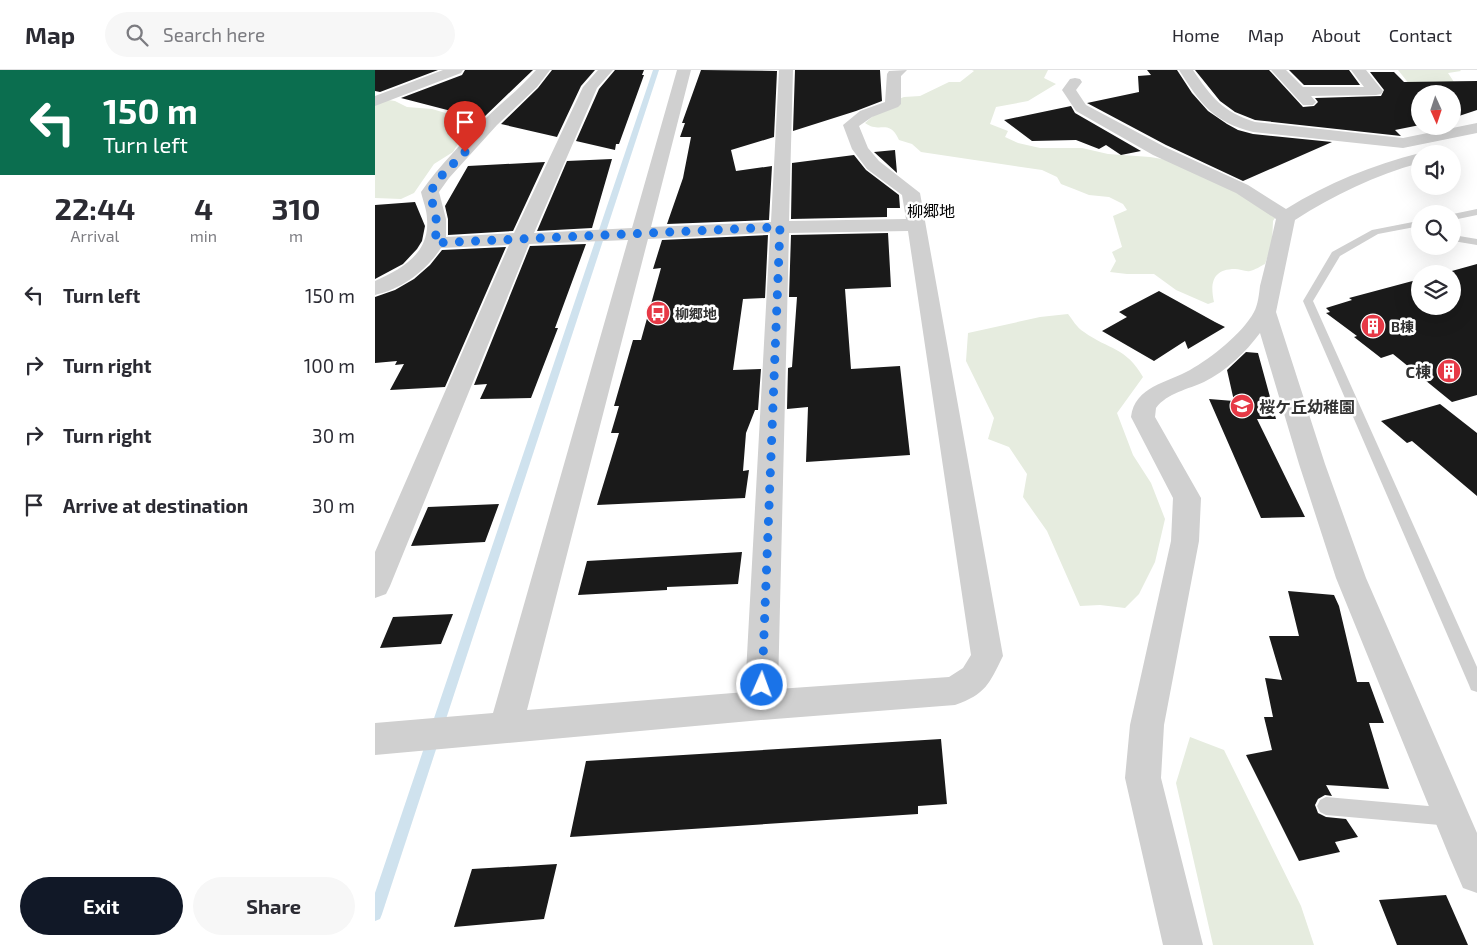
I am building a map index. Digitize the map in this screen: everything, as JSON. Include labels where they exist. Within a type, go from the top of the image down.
[{"type":"street","points":[[375,101],[456,70]]},
{"type":"street","points":[[375,290],[410,272],[422,262],[435,243],[437,223],[430,192],[443,174],[491,122],[532,84],[543,70]]},
{"type":"street","points":[[375,586],[385,541],[590,87],[606,70]]},
{"type":"street","points":[[506,727],[629,235],[684,70]]},
{"type":"street","points":[[761,705],[786,70]]},
{"type":"street","points":[[375,739],[761,705],[955,691],[975,678],[987,656],[911,193],[873,164],[860,149],[851,125],[865,114],[893,104],[894,74],[900,70]]},
{"type":"street","points":[[1186,70],[1215,111],[1232,121],[1253,127],[1403,143],[1477,128]]},
{"type":"street","points":[[1278,70],[1304,97],[1376,91],[1358,70]]},
{"type":"street","points":[[1075,82],[1069,90],[1081,108],[1159,151],[1242,189],[1286,217]]},
{"type":"street","points":[[1183,945],[1143,778],[1147,725],[1185,541],[1187,498],[1143,417],[1144,408],[1149,400],[1167,388],[1197,376],[1221,360],[1244,339],[1265,312],[1286,217],[1309,202],[1365,174],[1411,160]]},
{"type":"street","points":[[435,243],[780,227],[917,225]]},
{"type":"street","points":[[1265,312],[1312,464],[1351,578],[1451,817],[1477,874]]},
{"type":"lane","points":[[1461,215],[1477,212]]},
{"type":"lane","points":[[1411,225],[1375,232],[1336,254],[1307,301],[1477,685]]},
{"type":"lane","points":[[1461,239],[1477,242]]},
{"type":"lane","points":[[1326,806],[1451,817]]},
{"type":"shaded area","points":[[972,70],[1048,70],[1044,78],[1056,84],[1028,101],[996,107],[990,124],[1008,131],[1005,137],[1018,143],[1040,148],[1082,148],[1108,154],[1168,160],[1239,192],[1275,218],[1273,221],[1272,244],[1265,264],[1250,271],[1235,269],[1221,272],[1214,279],[1212,289],[1214,302],[1208,304],[1176,290],[1154,274],[1110,272],[1116,261],[1112,252],[1122,247],[1113,216],[1127,210],[1123,204],[1109,197],[1089,195],[1061,184],[1057,177],[1042,170],[921,152],[912,144],[899,140],[892,130],[870,126],[865,123],[888,103],[904,97],[920,96],[949,82],[960,82],[974,71]]},
{"type":"shaded area","points":[[1398,70],[1461,71],[1448,73],[1454,85],[1410,85]]},
{"type":"shaded area","points":[[375,98],[395,101],[407,107],[432,109],[449,114],[456,119],[467,122],[469,127],[453,152],[434,164],[414,193],[401,199],[375,198]]},
{"type":"shaded area","points":[[1068,314],[1081,330],[1123,354],[1137,367],[1143,377],[1117,413],[1133,455],[1151,483],[1165,519],[1155,562],[1139,594],[1125,608],[1100,605],[1080,606],[1047,531],[1023,497],[1027,474],[1009,447],[988,439],[994,418],[966,361],[968,333],[1040,317]]},
{"type":"shaded area","points":[[1190,737],[1224,750],[1301,906],[1314,945],[1213,945],[1176,783]]},
{"type":"building","points":[[375,70],[438,70],[380,92],[375,91]]},
{"type":"building","points":[[465,70],[533,70],[482,119],[401,98],[462,75]]},
{"type":"building","points":[[552,70],[595,70],[581,86],[557,137],[501,124],[538,88]]},
{"type":"building","points":[[615,70],[644,70],[642,75],[644,75],[619,144],[616,144],[615,150],[576,141],[599,89]]},
{"type":"building","points":[[701,70],[777,71],[774,137],[731,150],[736,171],[772,166],[769,220],[667,224],[683,178],[691,137],[680,137],[685,123],[682,123]]},
{"type":"building","points":[[795,70],[880,70],[882,101],[793,131]]},
{"type":"building","points":[[1147,70],[1177,70],[1192,93],[1208,111],[1238,130],[1253,134],[1332,142],[1243,181],[1166,145],[1087,103],[1139,92],[1138,76],[1151,75]]},
{"type":"building","points":[[1195,70],[1269,70],[1303,107],[1314,106],[1318,102],[1315,98],[1381,96],[1384,90],[1370,72],[1394,72],[1404,82],[1477,81],[1477,110],[1461,115],[1461,85],[1411,85],[1411,127],[1395,130],[1401,136],[1255,120],[1235,112],[1220,101]]},
{"type":"building","points":[[1289,70],[1349,70],[1360,85],[1304,85]]},
{"type":"building","points":[[1071,106],[1075,113],[1141,151],[1121,155],[1106,145],[1099,149],[1076,140],[1032,141],[1004,120]]},
{"type":"building","points":[[895,150],[897,173],[874,152]]},
{"type":"building","points":[[854,155],[866,170],[899,195],[900,208],[887,208],[887,217],[791,219],[792,163]]},
{"type":"building","points":[[612,159],[592,228],[537,231],[567,161]]},
{"type":"building","points":[[545,162],[513,231],[448,235],[448,219],[445,206],[468,166]]},
{"type":"building","points":[[415,202],[425,226],[422,241],[403,264],[375,279],[375,205]]},
{"type":"building","points":[[888,233],[891,287],[845,289],[851,369],[900,366],[910,455],[806,462],[808,407],[787,409],[788,368],[792,367],[797,297],[789,297],[791,235]]},
{"type":"building","points":[[768,235],[765,298],[743,299],[733,370],[761,369],[758,410],[755,410],[746,433],[743,471],[749,470],[745,498],[597,505],[619,433],[611,433],[619,406],[614,406],[633,340],[641,340],[661,268],[653,269],[662,240]]},
{"type":"building","points":[[586,244],[555,328],[558,328],[531,398],[480,399],[487,384],[474,385],[530,246]]},
{"type":"building","points":[[506,247],[445,387],[390,390],[404,364],[395,365],[397,361],[375,363],[375,297],[395,290],[414,279],[430,265],[442,250]]},
{"type":"building","points":[[1477,264],[1477,395],[1452,402],[1393,354],[1381,358],[1354,337],[1357,336],[1326,313],[1330,312],[1326,308],[1352,300],[1349,298],[1411,281],[1411,315],[1461,315],[1461,268]]},
{"type":"building","points":[[1159,291],[1225,327],[1188,349],[1185,341],[1154,361],[1102,331],[1127,317],[1119,312]]},
{"type":"building","points":[[1246,352],[1258,353],[1276,419],[1257,419],[1305,517],[1261,518],[1209,399],[1234,401],[1227,370]]},
{"type":"building","points":[[1440,404],[1477,433],[1477,496],[1412,441],[1407,443],[1381,421]]},
{"type":"building","points":[[499,504],[485,542],[411,546],[428,507]]},
{"type":"building","points":[[742,552],[738,584],[667,587],[667,590],[578,595],[587,561]]},
{"type":"building","points":[[1288,591],[1334,595],[1339,606],[1357,682],[1369,682],[1384,723],[1369,723],[1389,789],[1326,785],[1332,796],[1325,795],[1318,799],[1315,805],[1318,813],[1326,817],[1346,819],[1358,837],[1335,842],[1340,852],[1299,861],[1246,755],[1272,750],[1264,717],[1273,717],[1265,678],[1282,680],[1269,636],[1299,636]]},
{"type":"building","points":[[453,614],[441,644],[380,648],[393,617]]},
{"type":"building","points":[[941,739],[947,804],[918,806],[918,814],[570,837],[586,761]]},
{"type":"building","points":[[557,864],[544,919],[454,927],[472,869]]},
{"type":"building","points":[[1446,895],[1468,945],[1397,945],[1379,900]]},
{"type":"waterway","points":[[375,914],[656,70]]},
{"type":"place","name":"柳郷地","points":[[658,313]]},
{"type":"place","name":"B棟","points":[[1373,326]]},
{"type":"place","name":"C棟","points":[[1449,371]]},
{"type":"place","name":"桜ケ丘幼稚園","points":[[1242,406]]},
{"type":"district","name":"柳郷地","points":[[931,210]]},
{"type":"route","points":[[465,152],[443,174],[430,192],[437,223],[435,243],[640,235],[780,227],[762,685]]}]
